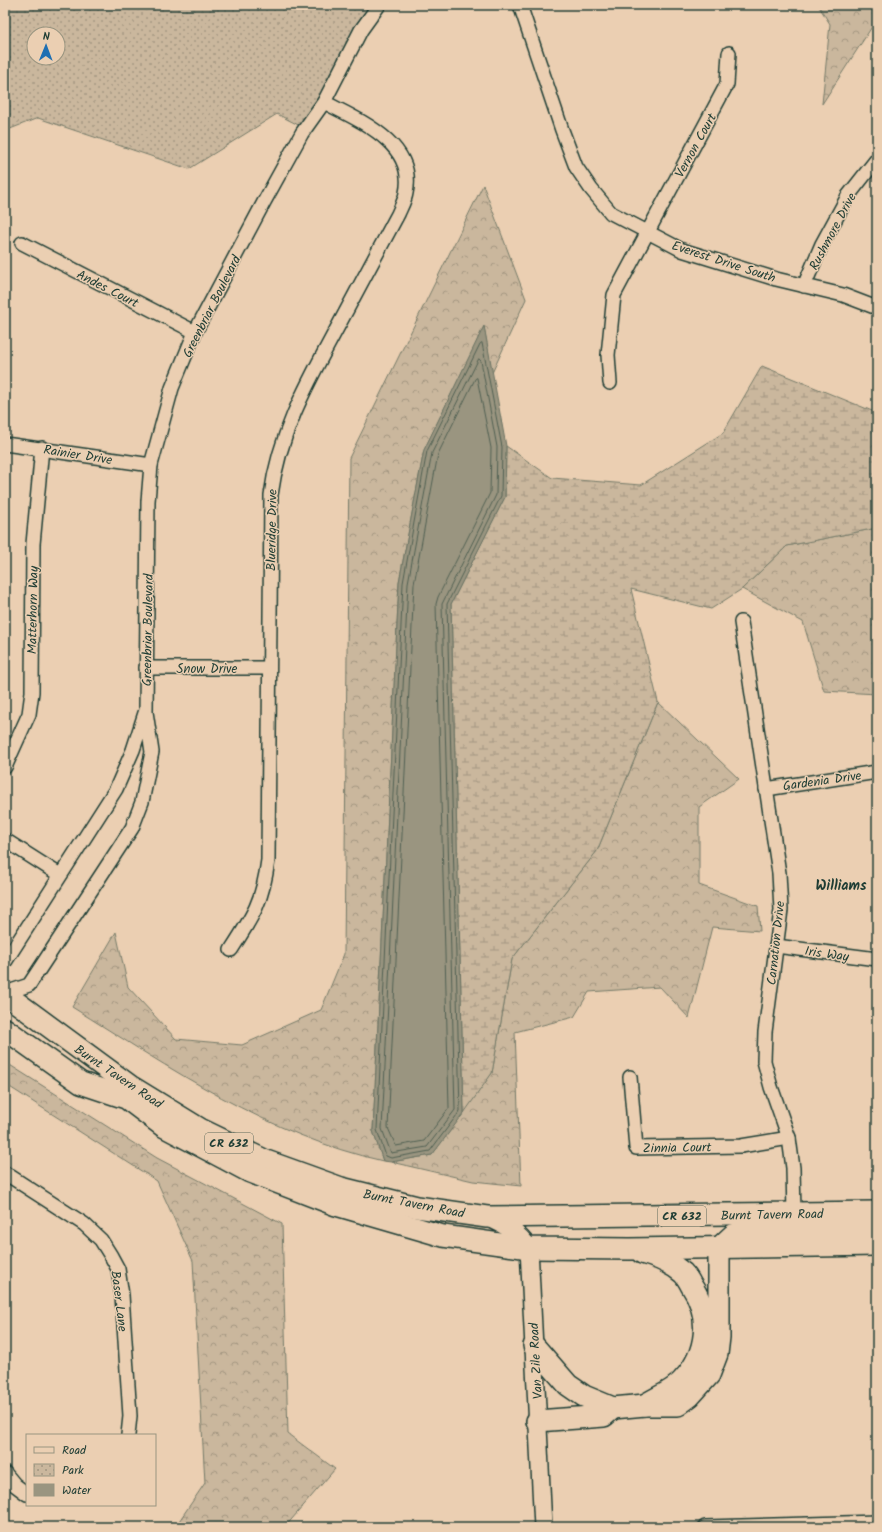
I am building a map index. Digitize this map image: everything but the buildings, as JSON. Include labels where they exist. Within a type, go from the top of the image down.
[{"type":"main road","points":[[5,994],[17,1022],[38,1039],[126,1098]]},
{"type":"main road","name":"Burnt Tavern Road","points":[[5,994],[130,1086],[200,1129],[266,1161],[341,1188],[417,1206],[487,1217],[877,1212]]},
{"type":"main road","name":"Burnt Tavern Road","points":[[5,1029],[82,1083],[126,1098],[164,1126],[248,1171],[336,1205],[443,1236],[529,1248],[630,1249],[877,1246]]},
{"type":"main road","points":[[534,1346],[568,1385],[584,1396],[613,1408],[645,1405],[678,1405],[690,1396],[709,1375],[717,1354],[719,1337],[720,1248],[733,1235],[748,1231],[877,1229]]},
{"type":"main road","points":[[630,1249],[664,1260],[684,1274],[697,1294],[705,1318],[705,1338],[698,1360],[683,1381],[645,1405]]},
{"type":"main road","points":[[537,1421],[604,1416],[613,1408]]},
{"type":"street","name":"Everest Drive South","points":[[520,5],[576,167],[591,189],[611,213],[682,250],[804,286],[843,295],[877,308]]},
{"type":"street","name":"Greenbriar Boulevard","points":[[5,994],[29,985],[132,828],[142,802],[152,752],[146,712],[148,501],[151,465],[172,388],[195,332],[302,133],[324,102],[374,7]]},
{"type":"street","name":"Vernon Court","points":[[610,383],[608,355],[614,295],[728,84],[729,53]]},
{"type":"street","name":"Blueridge Drive","points":[[231,950],[250,919],[265,885],[268,860],[271,495],[280,452],[298,401],[398,214],[406,193],[406,167],[392,144],[375,129],[324,102]]},
{"type":"street","name":"Rushmore Drive","points":[[804,286],[822,244],[848,196],[877,159]]},
{"type":"street","name":"Andes Court","points":[[22,243],[195,332]]},
{"type":"street","name":"Rainier Drive","points":[[5,444],[42,448],[151,465]]},
{"type":"street","name":"Matterhorn Way","points":[[5,767],[29,714],[32,692],[33,544],[42,448]]},
{"type":"street","name":"Carnation Drive","points":[[742,622],[779,873],[781,910],[765,1032],[764,1061],[771,1087],[789,1138],[793,1168],[794,1214]]},
{"type":"street","name":"Snow Drive","points":[[146,668],[269,668]]},
{"type":"street","name":"Greenbriar Boulevard","points":[[5,962],[116,789],[133,750],[146,712]]},
{"type":"street","name":"Gardenia Drive","points":[[766,789],[877,772]]},
{"type":"street","points":[[5,840],[60,875]]},
{"type":"street","name":"Iris Way","points":[[776,946],[877,959]]},
{"type":"street","name":"Zinnia Court","points":[[630,1077],[636,1148],[741,1146],[789,1138]]},
{"type":"street","name":"Baser Lane","points":[[5,1173],[84,1224],[100,1240],[118,1268],[122,1295],[130,1416],[128,1434]]},
{"type":"street","points":[[487,1217],[503,1224],[521,1236],[529,1248]]},
{"type":"street","name":"Van Zile Road","points":[[529,1248],[543,1527]]},
{"type":"street","points":[[5,1472],[15,1485],[26,1493]]},
{"type":"street","points":[[705,1527],[877,1522]]},
{"type":"green space","points":[[5,5],[362,5],[373,14],[310,131],[277,114],[189,169],[38,118],[5,131]]},
{"type":"green space","points":[[818,5],[877,5],[877,19],[822,104],[830,24]]},
{"type":"green space","points":[[483,185],[526,299],[492,373],[484,327],[424,450],[399,582],[373,1131],[383,1161],[341,1150],[300,1135],[260,1117],[183,1076],[72,1007],[116,932],[128,987],[176,1039],[242,1045],[321,1010],[344,954],[349,458]]},
{"type":"green space","points":[[762,366],[877,413],[877,528],[787,546],[742,589],[711,609],[631,589],[658,702],[597,851],[512,959],[492,1073],[464,1113],[451,604],[505,497],[506,446],[552,478],[641,485],[723,433]]},
{"type":"green space","points":[[877,528],[877,694],[824,691],[803,622],[742,589],[787,546]]},
{"type":"green space","points":[[658,702],[739,779],[699,807],[699,885],[758,906],[760,931],[712,927],[689,1018],[660,987],[589,992],[574,1017],[515,1032],[521,1186],[473,1181],[391,1162],[432,1155],[492,1073],[512,959],[597,851]]},
{"type":"green space","points":[[5,1062],[157,1158],[282,1224],[288,1434],[335,1469],[285,1527],[175,1527],[205,1483],[193,1261],[157,1181],[5,1084]]},
{"type":"water","points":[[484,326],[506,446],[505,497],[451,604],[464,1113],[432,1155],[391,1162],[383,1161],[373,1131],[399,582],[424,450]]},
{"type":"district","name":"Williams","points":[[841,885]]}]
